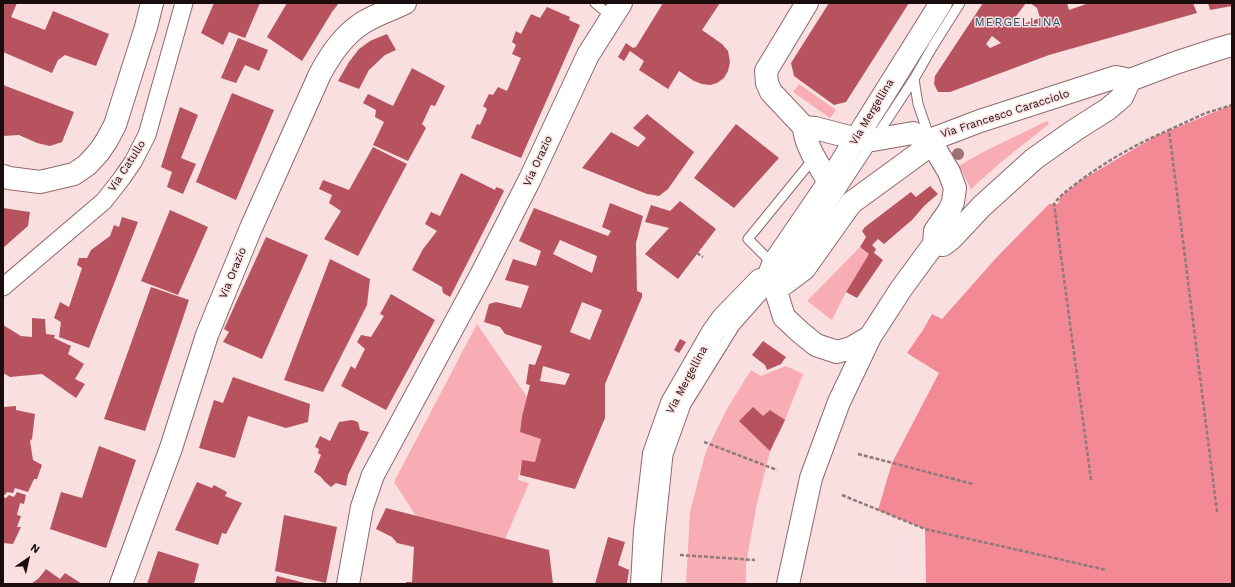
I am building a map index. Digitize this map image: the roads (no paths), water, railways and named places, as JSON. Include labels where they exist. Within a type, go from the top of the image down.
[{"type":"street","points":[[3,176],[40,182],[74,174],[87,165],[99,152],[115,124],[146,28],[152,3]]},
{"type":"street","name":"Via Catullo","points":[[3,287],[104,201],[133,162],[147,135],[184,3]]},
{"type":"street","name":"Via Orazio","points":[[121,584],[171,448],[208,335],[251,228],[320,74],[327,60],[337,47],[359,25],[405,3]]},
{"type":"street","points":[[807,3],[766,71],[771,92],[804,127],[815,128],[865,140]]},
{"type":"street","name":"Via Mergellina","points":[[642,584],[645,530],[654,454],[672,403],[713,332],[723,318],[760,280],[766,279],[773,273],[829,182],[865,140],[941,3]]},
{"type":"street","name":"Via Orazio","points":[[348,584],[362,507],[373,475],[484,270],[530,179],[588,55],[617,10]]},
{"type":"street","name":"Via Francesco Caracciolo","points":[[865,140],[913,133],[930,140],[980,121],[1116,77],[1130,80],[1175,63],[1232,45]]},
{"type":"street","points":[[934,244],[943,245],[951,239],[982,206],[1034,159],[1108,109],[1122,96],[1130,80]]},
{"type":"street","points":[[804,127],[804,134],[814,158],[829,182]]},
{"type":"street","points":[[788,584],[811,478],[839,402],[870,337],[901,289],[934,244],[935,231],[950,211],[955,188],[949,172],[930,140]]},
{"type":"street","name":"Via Mergellina","points":[[773,273],[784,284],[804,269],[851,203],[924,149],[930,140]]},
{"type":"street","points":[[773,273],[779,306],[784,317],[816,345],[837,352],[851,348],[870,337]]},
{"type":"lane","points":[[596,3],[617,10]]},
{"type":"lane","points":[[656,584],[668,456],[686,405],[735,326],[773,273],[802,247],[841,190],[865,140],[914,79],[960,3]]},
{"type":"lane","points":[[914,79],[918,104],[930,140]]},
{"type":"lane","points":[[773,273],[748,239],[814,158]]},
{"type":"district","name":"MERGELLINA","points":[[1018,22]]}]
